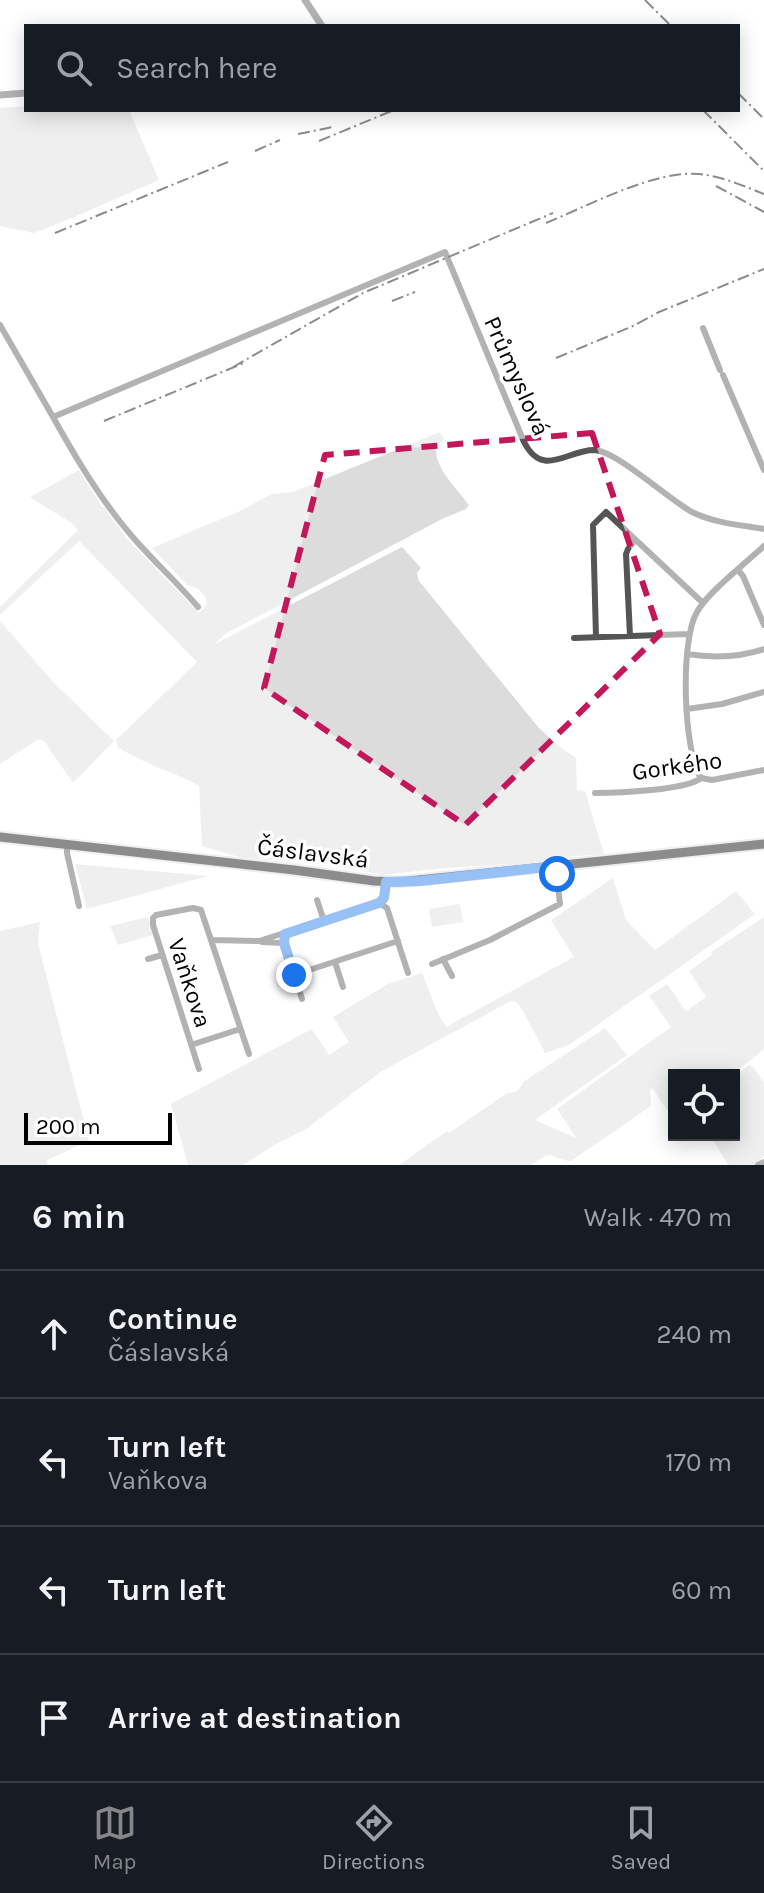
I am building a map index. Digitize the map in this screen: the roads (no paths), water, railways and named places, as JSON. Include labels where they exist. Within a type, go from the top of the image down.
[{"type":"main road","name":"Čáslavská","points":[[0,837],[386,885],[764,844]]},
{"type":"street","points":[[305,0],[321,24]]},
{"type":"street","points":[[0,95],[24,93]]},
{"type":"street","name":"Průmyslová","points":[[53,417],[445,252],[524,442],[533,454],[552,461],[588,451],[606,452],[691,511],[715,520],[764,529]]},
{"type":"street","points":[[0,325],[88,478],[143,550],[198,607]]},
{"type":"street","points":[[703,328],[764,470]]},
{"type":"street","points":[[596,637],[593,525],[606,512],[703,603]]},
{"type":"street","points":[[630,636],[626,554],[635,540]]},
{"type":"street","points":[[701,778],[692,751],[687,709],[687,654],[692,621],[703,603],[764,546]]},
{"type":"street","points":[[738,570],[764,625]]},
{"type":"street","points":[[574,638],[689,634]]},
{"type":"street","points":[[687,654],[724,656],[764,649]]},
{"type":"street","points":[[687,709],[722,704],[764,692]]},
{"type":"street","name":"Gorkého","points":[[595,793],[632,791],[764,770]]},
{"type":"street","points":[[67,844],[79,906]]},
{"type":"street","points":[[432,964],[490,940],[560,904],[556,866]]},
{"type":"street","points":[[259,941],[379,903],[384,898],[386,885]]},
{"type":"street","points":[[386,885],[387,908],[408,973]]},
{"type":"street","points":[[317,900],[324,921]]},
{"type":"street","points":[[379,903],[387,908]]},
{"type":"street","name":"Vaňkova","points":[[199,1069],[152,923],[158,915],[200,908],[249,1054]]},
{"type":"street","points":[[287,932],[284,943],[302,999]]},
{"type":"street","points":[[212,940],[284,943]]},
{"type":"street","points":[[294,975],[398,941]]},
{"type":"street","points":[[148,959],[162,955]]},
{"type":"street","points":[[443,959],[452,976]]},
{"type":"street","points":[[335,962],[343,987]]},
{"type":"street","points":[[191,1045],[240,1029]]},
{"type":"street","points":[[758,1165],[764,1162]]},
{"type":"railway","points":[[645,0],[669,24]]},
{"type":"railway","points":[[740,95],[764,119]]},
{"type":"railway","points":[[319,141],[389,112]]},
{"type":"railway","points":[[705,112],[764,171]]},
{"type":"railway","points":[[298,134],[333,127]]},
{"type":"railway","points":[[255,151],[280,140]]},
{"type":"railway","points":[[55,233],[228,162]]},
{"type":"railway","points":[[546,223],[642,183],[681,174],[716,177],[764,194]]},
{"type":"railway","points":[[716,186],[764,212]]},
{"type":"railway","points":[[233,367],[363,293],[553,213]]},
{"type":"railway","points":[[556,358],[764,269]]},
{"type":"railway","points":[[392,301],[415,292]]},
{"type":"railway","points":[[104,421],[244,363]]}]
